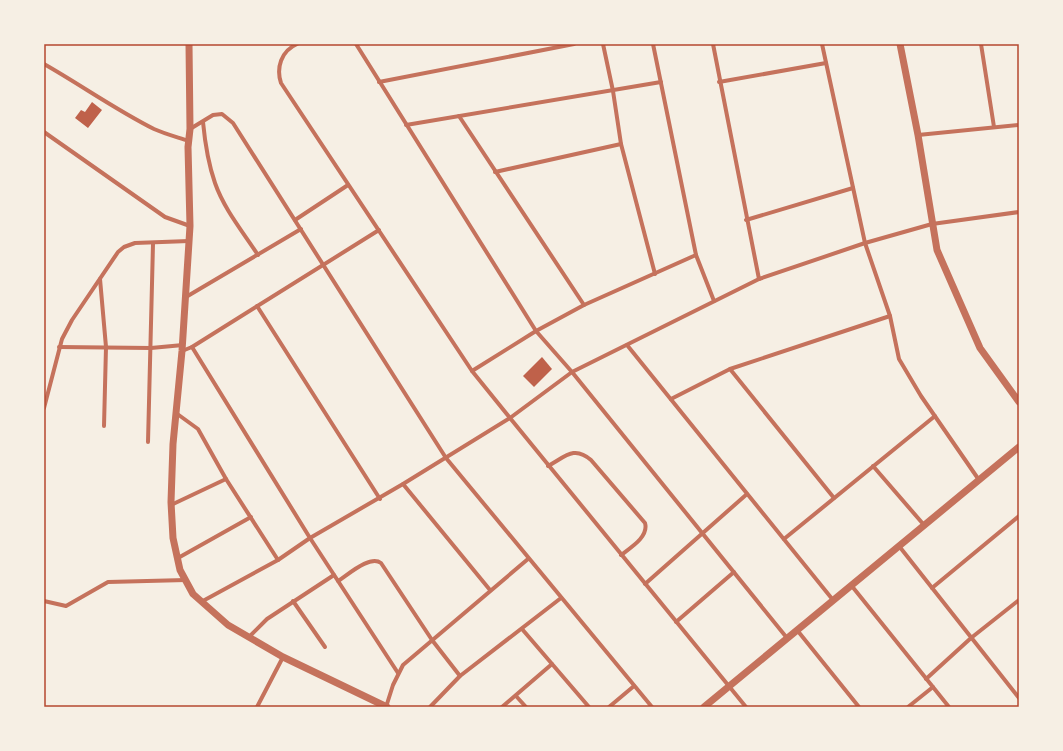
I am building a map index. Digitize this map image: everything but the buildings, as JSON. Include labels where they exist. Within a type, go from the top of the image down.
[{"type":"street","points":[[189,44],[190,226],[186,297],[176,413],[171,505],[173,538],[180,570],[193,594],[228,625],[283,657],[387,707],[398,672],[413,655],[528,559]]},
{"type":"street","points":[[297,44],[285,54],[280,63],[278,72],[280,84],[472,370],[548,466],[746,707]]},
{"type":"street","points":[[356,44],[536,331],[572,372],[787,638]]},
{"type":"street","points":[[379,82],[574,44]]},
{"type":"street","points":[[603,44],[613,90],[621,144],[655,274]]},
{"type":"street","points":[[653,44],[696,255],[714,301]]},
{"type":"street","points":[[713,44],[746,220],[759,278]]},
{"type":"street","points":[[822,44],[865,243],[890,316],[899,359],[935,416],[979,480]]},
{"type":"street","points":[[900,44],[938,250],[980,348],[1019,402]]},
{"type":"street","points":[[981,44],[994,127]]},
{"type":"street","points":[[719,82],[826,63]]},
{"type":"street","points":[[44,64],[130,117],[155,130],[189,141]]},
{"type":"street","points":[[406,125],[661,82]]},
{"type":"street","points":[[190,129],[213,115],[222,114],[233,123],[446,458],[528,559],[652,707]]},
{"type":"street","points":[[459,116],[584,305]]},
{"type":"street","points":[[203,122],[207,156],[215,184],[225,203],[258,255]]},
{"type":"street","points":[[918,135],[1019,124]]},
{"type":"street","points":[[44,132],[165,217],[190,226]]},
{"type":"street","points":[[495,172],[621,144]]},
{"type":"street","points":[[295,220],[348,185]]},
{"type":"street","points":[[746,220],[853,188]]},
{"type":"street","points":[[201,602],[278,560],[310,538],[380,499],[510,418],[572,372],[759,278],[865,243],[932,224],[1019,212]]},
{"type":"street","points":[[186,297],[301,229]]},
{"type":"street","points":[[59,347],[192,347],[379,230]]},
{"type":"street","points":[[44,408],[59,347],[72,320],[124,247],[135,243],[153,244],[189,242]]},
{"type":"street","points":[[148,442],[152,348],[153,244]]},
{"type":"street","points":[[472,370],[536,331],[584,305],[696,255]]},
{"type":"street","points":[[100,279],[106,347],[104,426]]},
{"type":"street","points":[[257,306],[380,499]]},
{"type":"street","points":[[671,399],[730,369],[890,316]]},
{"type":"street","points":[[627,345],[833,600]]},
{"type":"street","points":[[192,347],[310,538],[398,672]]},
{"type":"street","points":[[730,369],[834,498]]},
{"type":"street","points":[[176,413],[198,429],[226,478],[278,560]]},
{"type":"street","points":[[784,539],[935,416]]},
{"type":"street","points":[[704,707],[1019,447]]},
{"type":"street","points":[[548,466],[573,453],[582,453],[591,460],[645,524],[646,530],[642,536],[621,555]]},
{"type":"street","points":[[873,466],[924,525]]},
{"type":"street","points":[[171,505],[226,478]]},
{"type":"street","points":[[404,484],[490,590]]},
{"type":"street","points":[[645,584],[748,494]]},
{"type":"street","points":[[932,588],[1019,516]]},
{"type":"street","points":[[178,558],[251,517]]},
{"type":"street","points":[[899,546],[1019,698]]},
{"type":"street","points":[[338,581],[371,561],[378,561],[384,566],[432,640],[460,676]]},
{"type":"street","points":[[676,622],[734,572]]},
{"type":"street","points":[[249,636],[267,619],[334,575]]},
{"type":"street","points":[[44,601],[66,606],[108,582],[186,580]]},
{"type":"street","points":[[850,586],[949,707]]},
{"type":"street","points":[[430,707],[460,676],[561,598]]},
{"type":"street","points":[[926,679],[971,638],[1019,600]]},
{"type":"street","points":[[293,601],[325,647]]},
{"type":"street","points":[[522,629],[589,707]]},
{"type":"street","points":[[796,630],[859,707]]},
{"type":"street","points":[[257,707],[283,657]]},
{"type":"street","points":[[502,707],[552,664]]},
{"type":"street","points":[[609,707],[634,686]]},
{"type":"street","points":[[908,707],[933,687]]},
{"type":"street","points":[[516,696],[526,707]]}]
